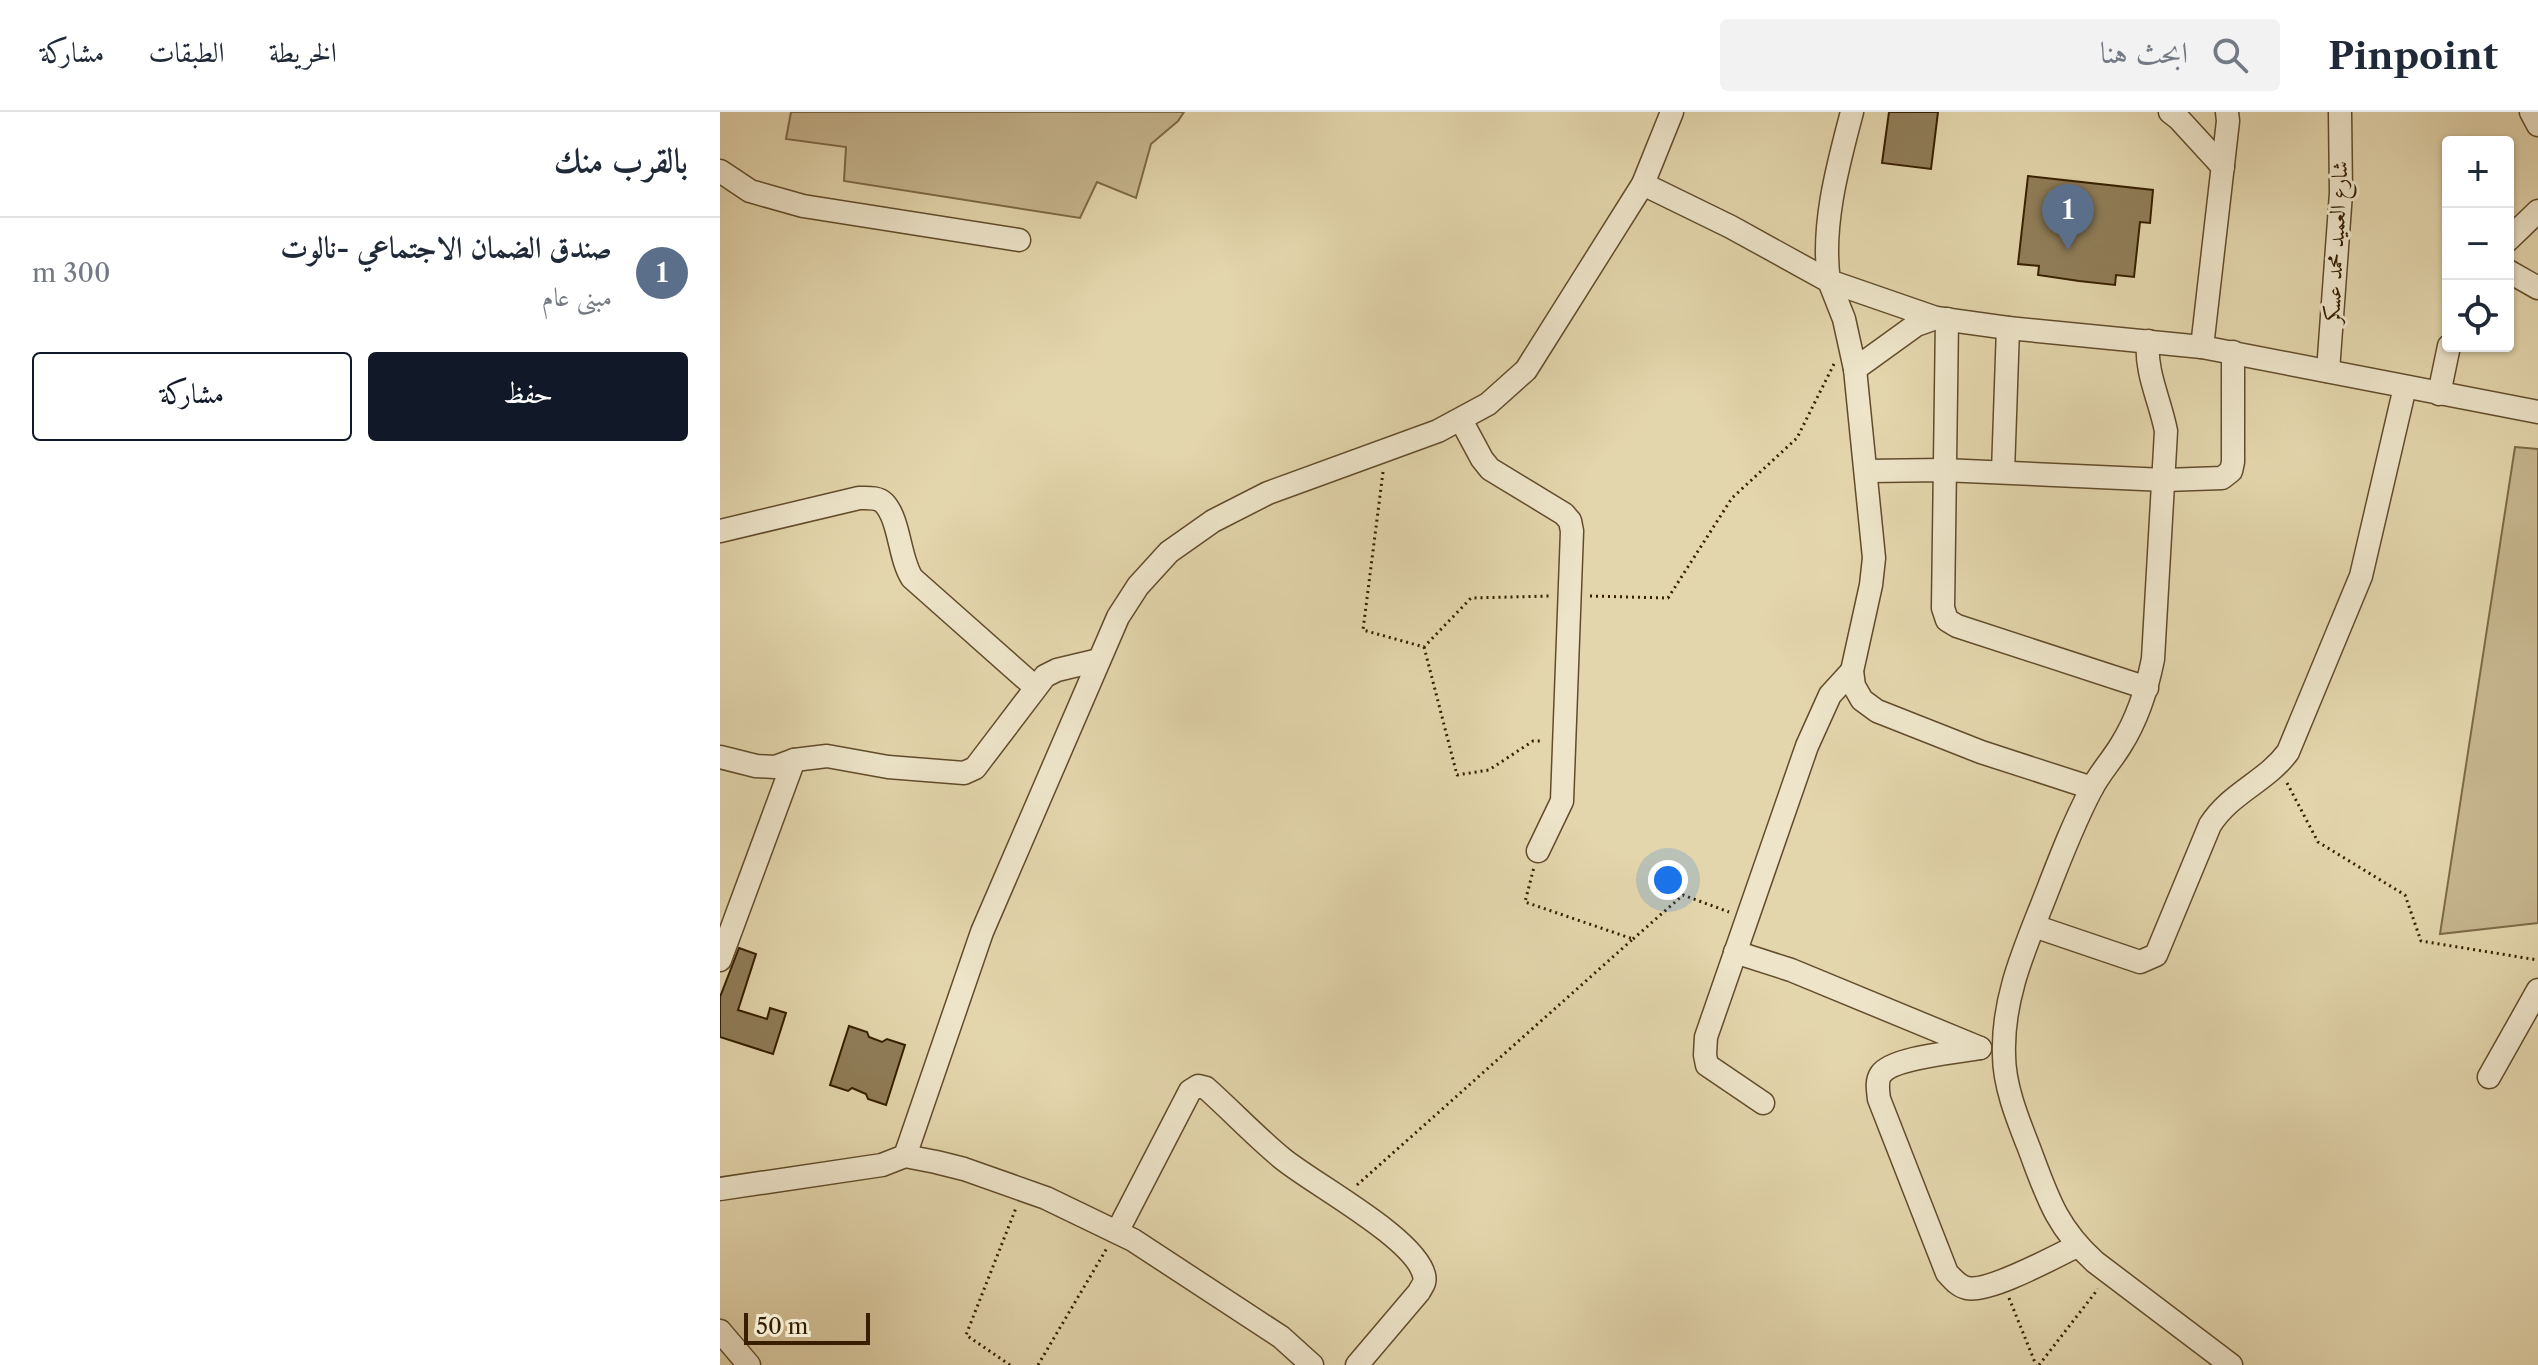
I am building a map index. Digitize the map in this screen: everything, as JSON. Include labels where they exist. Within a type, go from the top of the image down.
[{"type":"street","points":[[905,1156],[982,932],[1118,617],[1138,586],[1169,552],[1213,521],[1268,493],[1438,431],[1488,404],[1526,370],[1643,184],[1672,112]]},
{"type":"street","points":[[1852,112],[1837,174],[1826,259],[1829,281],[1844,319],[1855,369],[1874,558],[1852,671],[1854,686],[1862,700],[1877,711],[1981,752],[2092,788]]},
{"type":"street","points":[[2170,112],[2223,167]]},
{"type":"street","points":[[2202,347],[2227,112]]},
{"type":"street","name":"شارع العميد محمد عسكر","points":[[2328,371],[2341,193],[2340,112]]},
{"type":"street","points":[[2531,112],[2538,125]]},
{"type":"street","points":[[720,171],[750,191],[803,206],[1019,240]]},
{"type":"street","points":[[1643,184],[1731,227],[1829,281],[1942,318],[2008,328],[2202,347],[2538,412]]},
{"type":"street","points":[[2514,274],[2538,288]]},
{"type":"street","points":[[1855,369],[1916,325],[1942,318]]},
{"type":"street","points":[[1942,318],[1943,608],[1947,620],[1957,626],[2147,688]]},
{"type":"street","points":[[2003,472],[2008,328]]},
{"type":"street","points":[[2093,336],[2116,345],[2154,383]]},
{"type":"street","points":[[2148,341],[2147,360],[2166,431],[2153,659],[2147,688],[2122,744],[2092,788],[2034,926],[2005,1011],[2003,1058],[2012,1098],[2056,1219],[2077,1246],[2231,1365]]},
{"type":"street","points":[[2154,383],[2172,343]]},
{"type":"street","points":[[1867,471],[1943,470],[2165,480],[2222,478],[2231,471],[2233,352]]},
{"type":"street","points":[[2439,394],[2448,352]]},
{"type":"street","points":[[2034,926],[2140,962],[2156,955],[2210,825],[2221,807],[2278,765],[2288,752],[2361,576],[2405,387]]},
{"type":"street","points":[[1461,420],[1490,469],[1564,514],[1570,521],[1572,531],[1561,807],[1538,851]]},
{"type":"street","points":[[720,531],[859,498],[884,502],[906,569],[912,578],[1035,687]]},
{"type":"street","points":[[720,757],[756,766],[775,767],[794,760],[827,756],[888,767],[964,773],[975,768],[1045,676],[1099,660]]},
{"type":"street","points":[[1763,1103],[1707,1065],[1705,1055],[1710,1021],[1822,709],[1836,687],[1852,671]]},
{"type":"street","points":[[720,960],[794,760]]},
{"type":"street","points":[[1735,952],[1791,970],[2003,1058]]},
{"type":"street","points":[[2489,1077],[2538,990]]},
{"type":"street","points":[[1980,1048],[1894,1064],[1882,1072],[1877,1084],[1879,1099],[1947,1273],[1958,1284],[1969,1289],[1986,1288],[2077,1246]]},
{"type":"street","points":[[1117,1232],[1190,1091],[1198,1086],[1206,1088],[1282,1158],[1400,1243],[1424,1272],[1424,1282],[1419,1292],[1357,1365]]},
{"type":"street","points":[[720,1189],[882,1165],[905,1156],[964,1169],[1024,1190],[1117,1232],[1177,1267],[1281,1337],[1312,1365]]},
{"type":"street","points":[[720,1331],[749,1365]]},
{"type":"path","points":[[1424,647],[1471,598],[1569,595],[1668,598],[1732,498],[1797,438],[1848,336]]},
{"type":"path","points":[[1386,449],[1363,630],[1424,647]]},
{"type":"path","points":[[1424,647],[1457,775],[1489,770],[1533,741],[1564,740]]},
{"type":"path","points":[[2278,765],[2318,842],[2405,895],[2421,941],[2538,960]]},
{"type":"path","points":[[1538,851],[1525,902],[1633,939]]},
{"type":"path","points":[[1342,1199],[1683,895],[1746,919]]},
{"type":"path","points":[[1010,1365],[966,1335],[1024,1190]]},
{"type":"path","points":[[1038,1365],[1117,1232]]},
{"type":"path","points":[[2002,1280],[2038,1365],[2110,1273]]},
{"type":"shaded area","points":[[791,112],[1184,112],[1151,144],[1136,198],[1097,182],[1080,218],[844,181],[846,147],[786,139]]},
{"type":"shaded area","points":[[2515,447],[2538,449],[2538,923],[2440,934]]},
{"type":"building","points":[[1889,112],[1938,112],[1931,169],[1882,163]]},
{"type":"building","points":[[2028,176],[2153,190],[2150,223],[2140,222],[2134,277],[2116,275],[2115,285],[2079,281],[2038,275],[2039,266],[2018,264]]},
{"type":"building","points":[[739,948],[756,954],[738,1010],[767,1019],[770,1008],[786,1013],[773,1054],[720,1037],[720,997]]},
{"type":"building","points":[[849,1026],[867,1032],[869,1037],[882,1042],[887,1039],[905,1045],[886,1105],[868,1099],[866,1094],[852,1088],[848,1091],[830,1085]]},
{"type":"place","name":"صندق الضمان الاجتماعي -نالوت","points":[[2068,250]]}]
